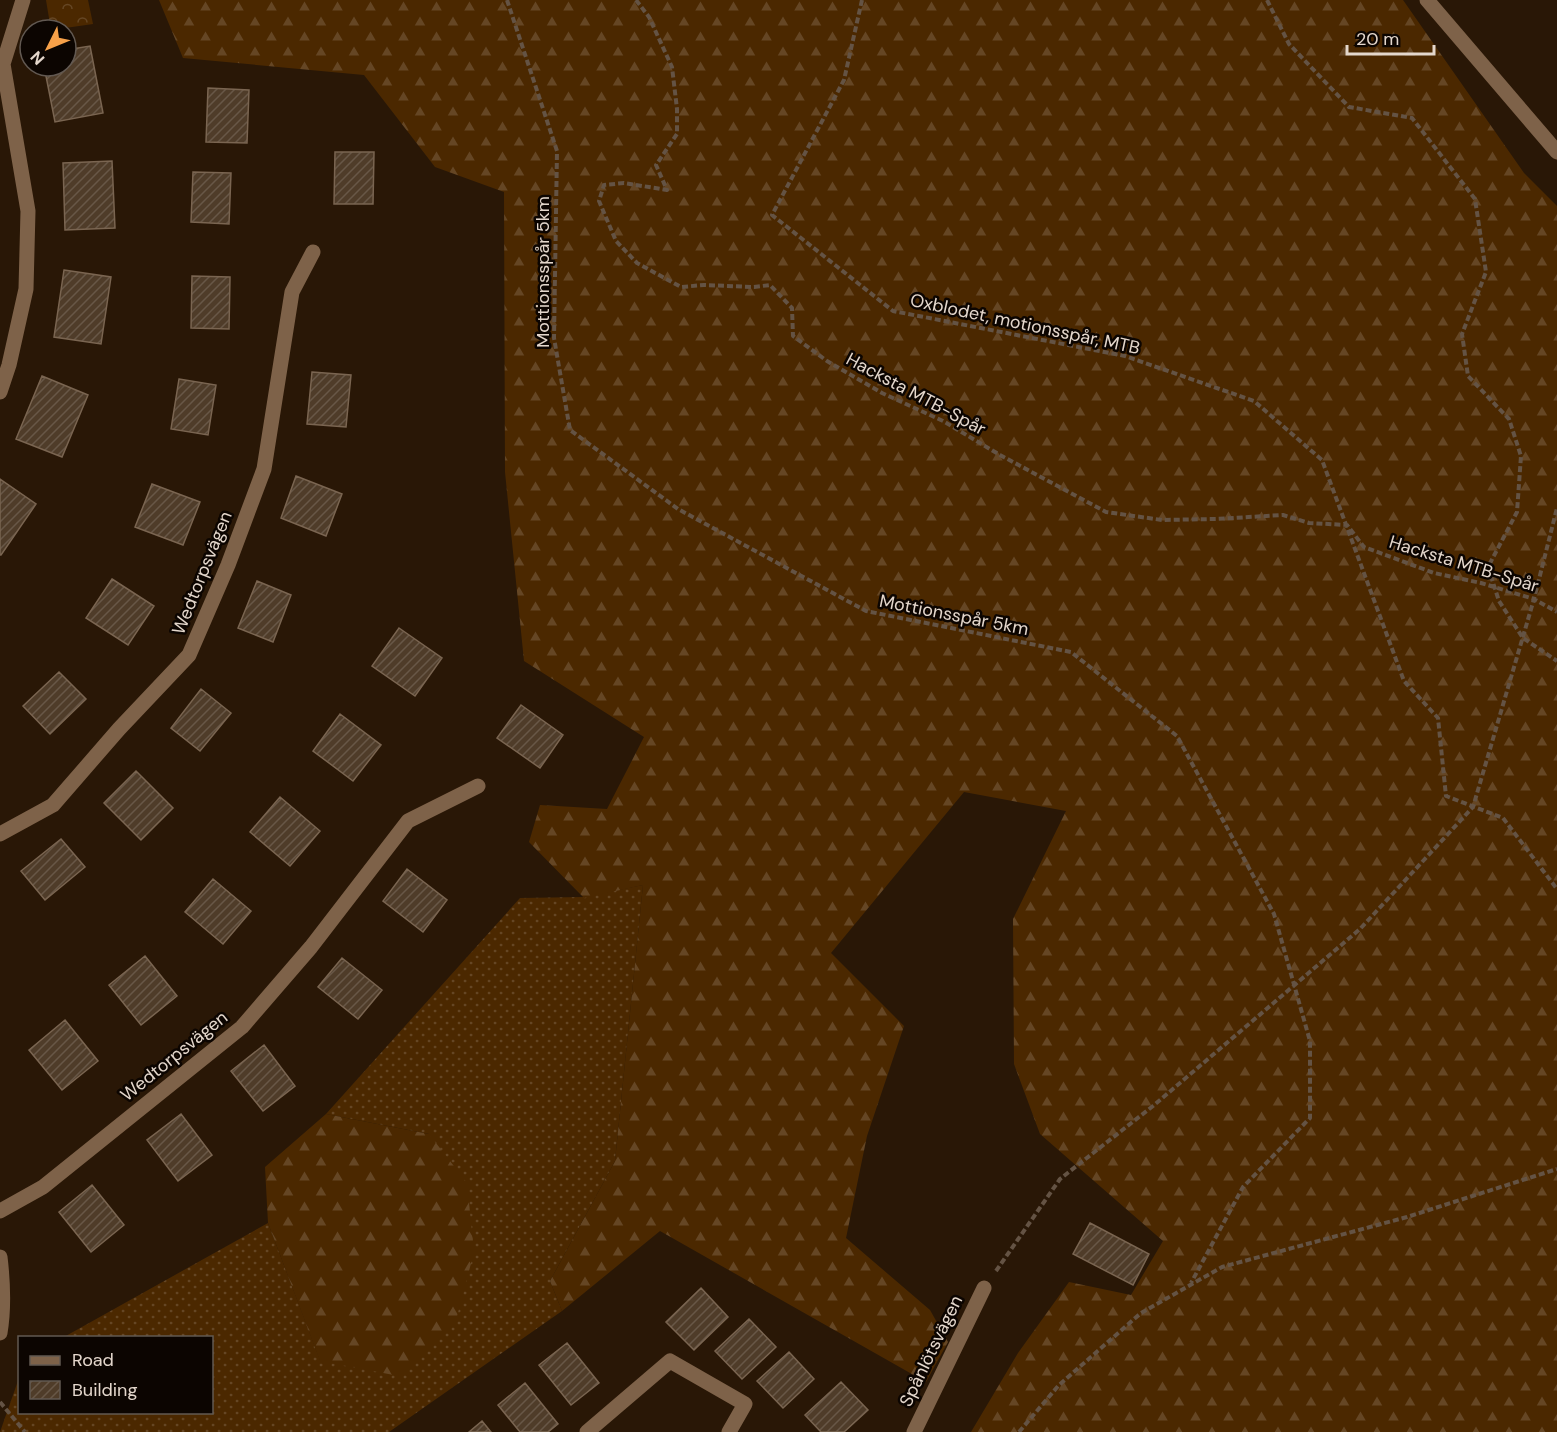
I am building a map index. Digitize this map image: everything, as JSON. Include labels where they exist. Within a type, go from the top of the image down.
[{"type":"street","points":[[0,392],[9,365],[26,289],[28,211],[3,64],[23,0]]},
{"type":"street","points":[[1427,0],[1557,152]]},
{"type":"street","name":"Wedtorpsvägen","points":[[0,834],[53,805],[189,655],[228,565],[264,469],[292,292],[313,252]]},
{"type":"street","name":"Wedtorpsvägen","points":[[0,1211],[43,1187],[242,1027],[311,947],[408,821],[478,786]]},
{"type":"street","points":[[0,1257],[2,1325],[0,1333]]},
{"type":"street","name":"Spånlötsvägen","points":[[914,1432],[984,1288]]},
{"type":"street","points":[[587,1432],[670,1361],[745,1404],[729,1432]]},
{"type":"path","name":"Mottionsspår 5km","points":[[507,0],[557,151],[554,338],[570,430],[678,509],[866,611],[1071,652],[1177,736],[1274,914],[1310,1041],[1310,1118],[1243,1188],[1191,1283]]},
{"type":"path","name":"Hacksta MTB-Spår","points":[[636,0],[650,18],[672,67],[677,110],[677,134],[656,165],[667,190],[624,183],[604,185],[599,201],[616,241],[637,263],[681,287],[770,285],[792,308],[793,336],[827,361],[882,393],[943,421],[1000,455],[1106,512],[1162,520],[1283,515],[1309,523],[1347,525],[1365,547],[1434,573],[1481,583],[1534,599],[1557,612]]},
{"type":"path","name":"Oxblodet, motionsspår, MTB","points":[[862,0],[844,81],[772,215],[893,310],[1125,356],[1254,401],[1322,460],[1404,681],[1438,718],[1446,796],[1503,818],[1557,890]]},
{"type":"path","points":[[1267,0],[1289,44],[1349,106],[1412,118],[1475,199],[1486,272],[1462,334],[1468,376],[1509,419],[1521,456],[1517,512],[1488,567],[1499,601],[1523,638],[1557,661]]},
{"type":"path","points":[[984,1288],[1060,1179],[1153,1106],[1360,929],[1473,807],[1534,599],[1557,508]]},
{"type":"path","points":[[1019,1432],[1059,1386],[1141,1313],[1222,1267],[1407,1217],[1557,1169]]},
{"type":"path","points":[[0,1402],[25,1432]]},
{"type":"green space","points":[[46,0],[88,0],[93,24],[78,26],[78,18],[49,18]]},
{"type":"green space","points":[[159,0],[1403,0],[1524,173],[1557,206],[1557,1432],[971,1432],[1018,1353],[1069,1282],[1131,1295],[1163,1241],[1040,1134],[1014,1064],[1013,919],[1066,811],[964,792],[831,953],[904,1026],[867,1136],[846,1238],[930,1310],[948,1342],[926,1382],[660,1231],[562,1311],[550,1281],[615,1161],[643,885],[584,898],[529,842],[540,805],[607,809],[644,737],[524,661],[505,472],[504,192],[435,167],[364,75],[183,58]]},
{"type":"green space","points":[[643,885],[615,1161],[550,1281],[562,1311],[389,1432],[0,1432],[18,1381],[18,1414],[213,1414],[213,1336],[66,1336],[268,1223],[320,1360],[429,1134],[326,1114],[520,898],[584,897]]},
{"type":"green space","points":[[326,1114],[429,1134],[467,1183],[474,1252],[455,1324],[399,1376],[320,1361],[268,1223],[265,1167]]},
{"type":"building","points":[[90,46],[103,113],[55,122],[46,78],[78,78],[78,48]]},
{"type":"building","points":[[208,88],[249,90],[247,143],[206,142]]},
{"type":"building","points":[[335,152],[374,152],[373,204],[334,204]]},
{"type":"building","points":[[112,161],[115,228],[65,230],[63,163]]},
{"type":"building","points":[[193,172],[231,173],[229,224],[191,222]]},
{"type":"building","points":[[64,270],[111,277],[101,344],[54,337]]},
{"type":"building","points":[[192,276],[230,277],[229,329],[191,328]]},
{"type":"building","points":[[312,372],[351,375],[346,427],[307,424]]},
{"type":"building","points":[[42,376],[88,395],[62,457],[16,439]]},
{"type":"building","points":[[179,379],[216,385],[208,435],[171,429]]},
{"type":"building","points":[[296,476],[342,494],[326,536],[281,518]]},
{"type":"building","points":[[0,479],[36,504],[1,555],[0,555]]},
{"type":"building","points":[[152,484],[200,502],[183,545],[135,527]]},
{"type":"building","points":[[112,579],[154,606],[128,645],[86,618]]},
{"type":"building","points":[[257,581],[291,595],[273,642],[238,628]]},
{"type":"building","points":[[399,628],[442,658],[415,696],[372,666]]},
{"type":"building","points":[[59,672],[86,699],[50,734],[23,706]]},
{"type":"building","points":[[201,689],[231,713],[200,751],[171,728]]},
{"type":"building","points":[[521,705],[563,735],[540,768],[497,738]]},
{"type":"building","points":[[340,714],[381,745],[353,781],[313,751]]},
{"type":"building","points":[[136,771],[173,808],[141,840],[104,803]]},
{"type":"building","points":[[280,797],[320,831],[290,866],[250,832]]},
{"type":"building","points":[[61,839],[85,867],[45,900],[21,871]]},
{"type":"building","points":[[407,869],[447,900],[423,932],[383,901]]},
{"type":"building","points":[[213,879],[251,911],[223,944],[185,912]]},
{"type":"building","points":[[145,956],[177,996],[141,1025],[109,985]]},
{"type":"building","points":[[342,958],[382,990],[358,1019],[318,987]]},
{"type":"building","points":[[65,1020],[98,1061],[62,1090],[29,1050]]},
{"type":"building","points":[[264,1045],[295,1086],[263,1111],[231,1071]]},
{"type":"building","points":[[181,1114],[212,1155],[178,1181],[147,1140]]},
{"type":"building","points":[[92,1185],[124,1225],[91,1252],[59,1212]]},
{"type":"building","points":[[1090,1223],[1149,1254],[1133,1285],[1073,1254]]},
{"type":"building","points":[[701,1288],[728,1317],[694,1350],[666,1322]]},
{"type":"building","points":[[749,1319],[776,1347],[742,1379],[715,1351]]},
{"type":"building","points":[[567,1343],[599,1383],[571,1405],[539,1365]]},
{"type":"building","points":[[789,1352],[814,1379],[783,1408],[757,1381]]},
{"type":"building","points":[[841,1382],[868,1410],[844,1432],[821,1432],[805,1415]]},
{"type":"building","points":[[525,1383],[558,1424],[548,1432],[520,1432],[498,1405]]},
{"type":"building","points":[[482,1421],[491,1432],[469,1432]]}]
